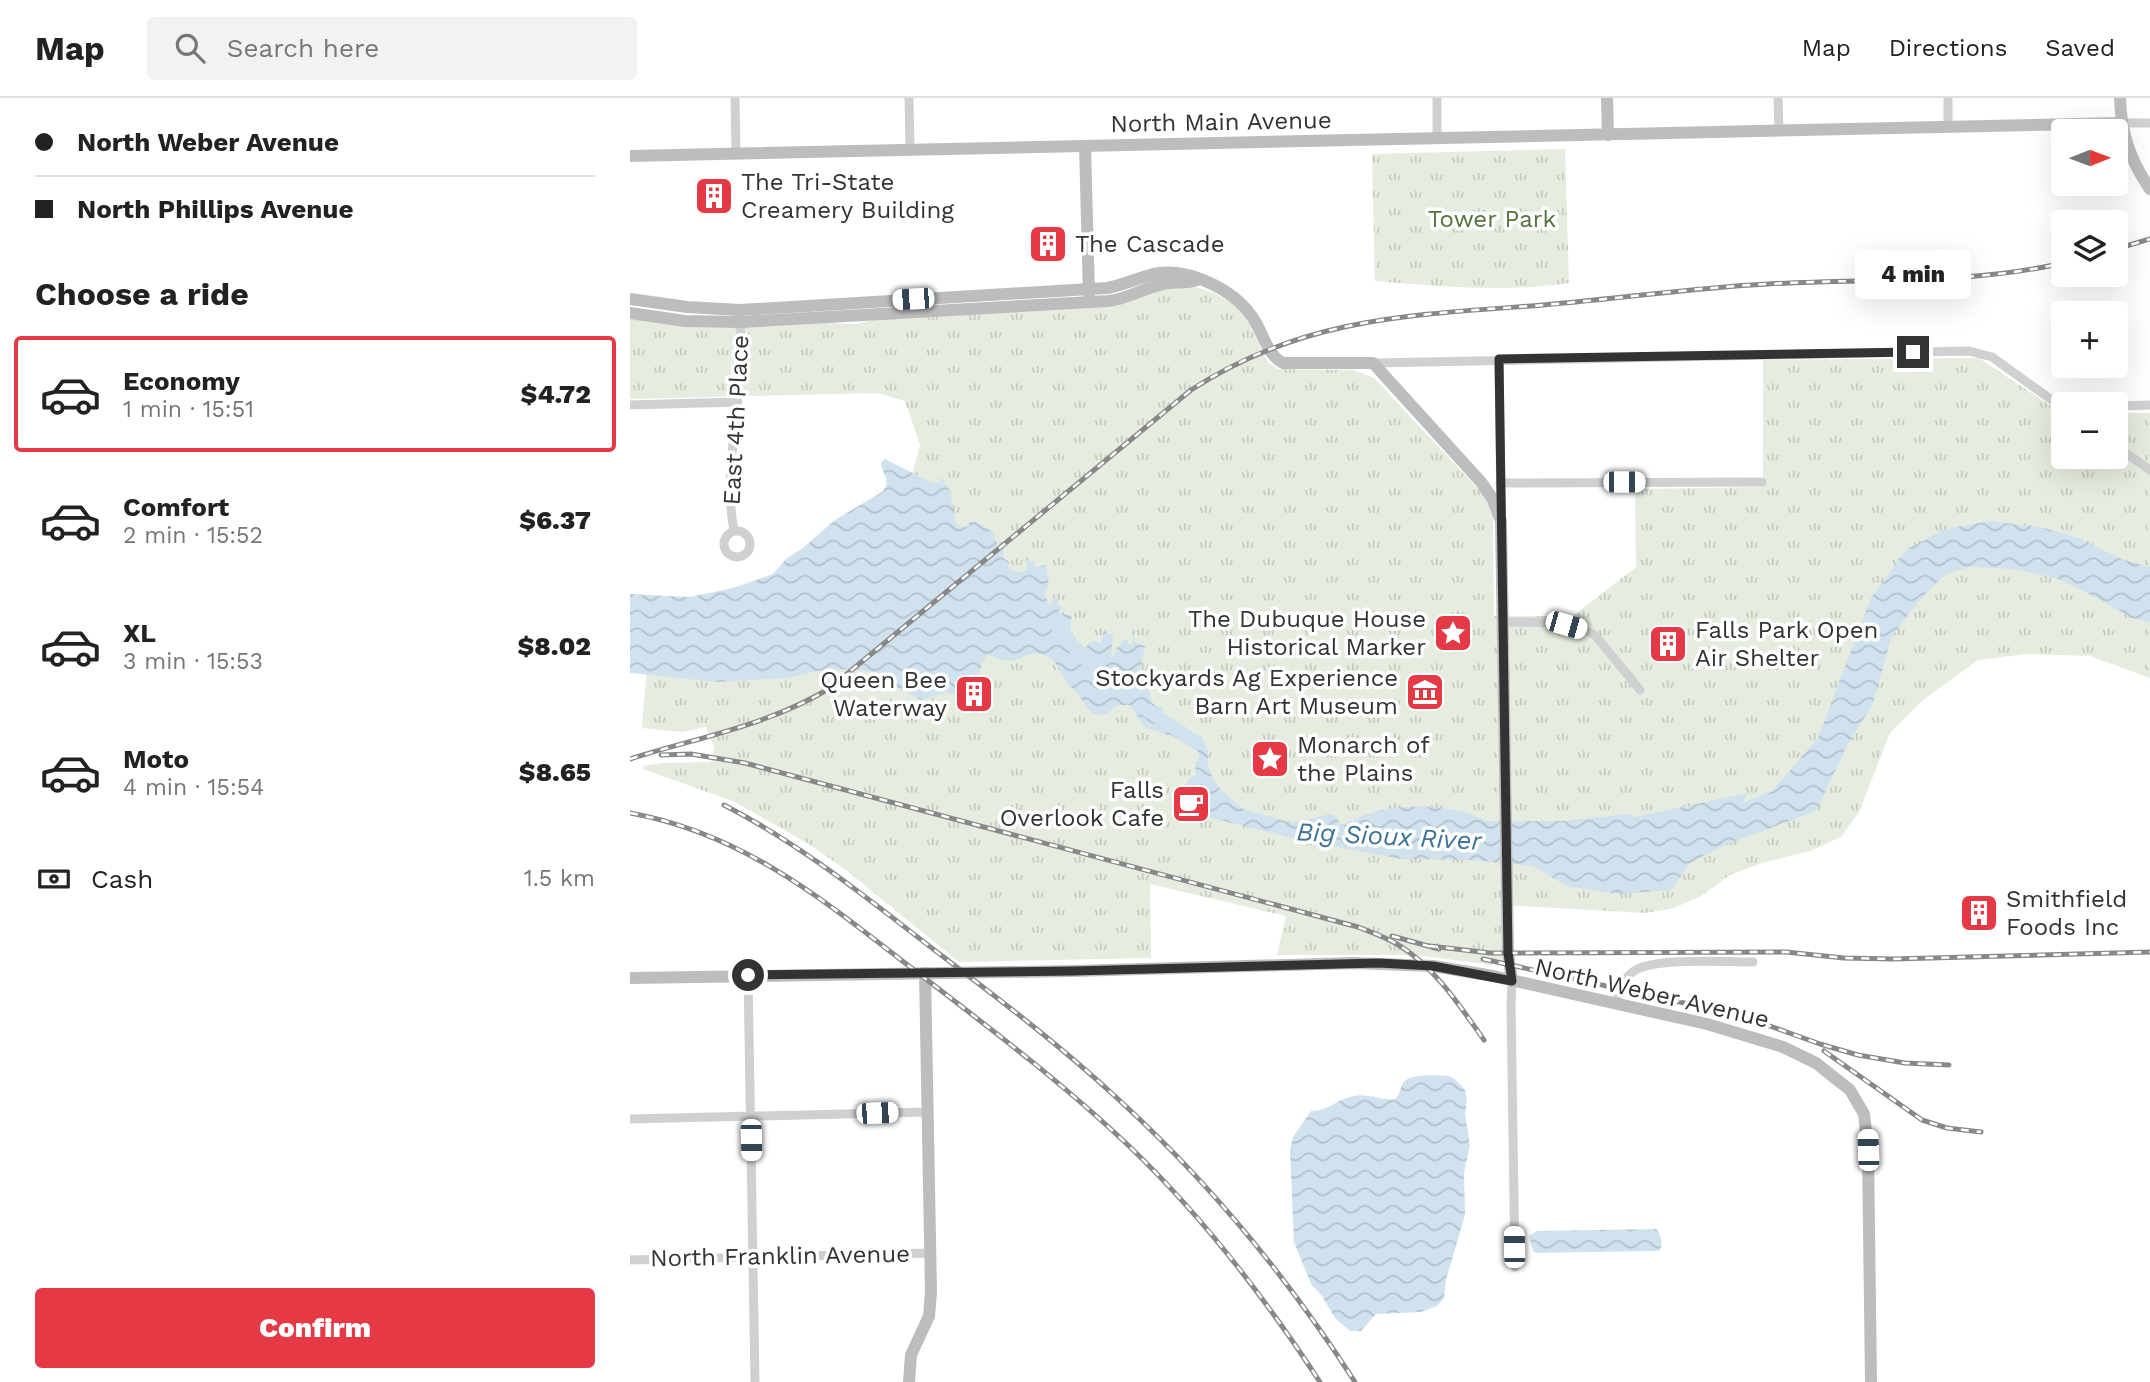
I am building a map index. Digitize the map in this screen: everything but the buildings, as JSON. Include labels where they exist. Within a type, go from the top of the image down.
[{"type":"street","points":[[735,98],[736,153]]},
{"type":"street","points":[[909,98],[910,149]]},
{"type":"street","points":[[1437,98],[1437,137]]},
{"type":"street","points":[[1607,98],[1608,135]]},
{"type":"street","points":[[1778,98],[1779,131]]},
{"type":"street","points":[[1948,98],[1948,127]]},
{"type":"street","points":[[2120,98],[2121,119]]},
{"type":"street","name":"North Main Avenue","points":[[2128,123],[2150,123]]},
{"type":"street","name":"North Main Avenue","points":[[630,156],[2051,125]]},
{"type":"street","points":[[1085,146],[1089,296]]},
{"type":"street","points":[[2128,148],[2150,188]]},
{"type":"street","points":[[630,313],[685,321],[1089,296],[1120,299],[1160,284],[1189,283],[1197,280],[1221,289],[1242,304],[1257,323],[1272,354],[1283,363],[1969,351],[1992,357],[2051,399]]},
{"type":"street","points":[[630,299],[740,316]]},
{"type":"street","name":"East 4th Place","points":[[734,531],[730,511],[731,465],[738,402],[740,316]]},
{"type":"street","points":[[1499,359],[1515,1267]]},
{"type":"street","points":[[1373,363],[1481,482],[1492,498],[1501,521]]},
{"type":"street","points":[[630,405],[738,402]]},
{"type":"street","points":[[2128,406],[2150,405]]},
{"type":"street","points":[[2128,454],[2150,470]]},
{"type":"street","points":[[1500,483],[1762,481]]},
{"type":"street","points":[[1503,622],[1545,622],[1587,631],[1595,635],[1640,690]]},
{"type":"street","points":[[1616,1004],[1627,978],[1632,972],[1646,966],[1754,962]]},
{"type":"street","name":"North Weber Avenue","points":[[630,978],[1379,963],[1433,966],[1616,1004],[1732,1031],[1783,1047],[1809,1058],[1850,1090],[1864,1114],[1867,1133],[1871,1382]]},
{"type":"street","points":[[909,1382],[911,1355],[927,1323],[930,1308],[925,972]]},
{"type":"street","points":[[748,975],[755,1382]]},
{"type":"street","points":[[630,1119],[927,1112]]},
{"type":"street","name":"North Franklin Avenue","points":[[630,1260],[930,1252]]},
{"type":"green space","name":"Tower Park","points":[[1565,149],[1569,283],[1496,288],[1375,281],[1372,154]]},
{"type":"green space","points":[[1195,287],[1232,303],[1246,317],[1267,361],[1278,369],[1353,370],[1374,378],[1483,494],[1493,517],[1494,616],[1573,616],[1636,567],[1635,489],[1763,487],[1763,360],[1979,358],[2051,406],[2051,469],[2128,469],[2128,413],[2150,413],[2150,678],[2090,656],[2027,654],[1978,660],[1923,700],[1890,733],[1859,812],[1841,837],[1810,851],[1762,863],[1730,875],[1701,896],[1674,908],[1646,913],[1502,905],[1502,961],[1492,965],[1416,955],[1277,955],[1286,916],[1150,884],[1151,958],[959,962],[847,871],[809,844],[733,801],[643,769],[643,766],[663,763],[711,762],[714,747],[706,727],[681,732],[642,728],[651,616],[734,607],[903,507],[920,445],[905,401],[878,393],[630,399],[630,316],[857,324],[880,318],[1114,304],[1154,289]]},
{"type":"water","points":[[885,459],[932,483],[939,483],[941,477],[950,491],[956,524],[962,527],[970,526],[968,523],[974,521],[992,531],[998,547],[1004,549],[1003,558],[1009,562],[1008,568],[1017,572],[1027,571],[1026,554],[1029,561],[1034,560],[1035,567],[1046,565],[1049,584],[1044,594],[1050,606],[1053,598],[1058,598],[1058,604],[1062,608],[1058,612],[1062,614],[1065,606],[1064,614],[1072,615],[1070,652],[1083,653],[1088,644],[1094,641],[1101,643],[1104,631],[1113,635],[1111,659],[1122,641],[1127,639],[1129,645],[1133,644],[1132,626],[1135,632],[1134,642],[1145,646],[1138,681],[1147,687],[1151,701],[1156,706],[1163,707],[1164,725],[1195,739],[1201,736],[1208,751],[1208,766],[1213,779],[1221,790],[1243,809],[1293,823],[1331,814],[1337,817],[1339,823],[1345,825],[1349,820],[1351,822],[1381,810],[1419,806],[1456,810],[1486,821],[1565,821],[1628,814],[1635,817],[1748,793],[1742,803],[1771,792],[1818,738],[1871,598],[1906,550],[1945,529],[1990,521],[2044,528],[2078,538],[2124,560],[2150,567],[2150,622],[2132,618],[2055,578],[2013,569],[1969,567],[1944,575],[1918,602],[1891,638],[1873,704],[1848,744],[1816,811],[1725,845],[1690,863],[1671,890],[1618,894],[1567,886],[1533,866],[1474,860],[1401,859],[1297,839],[1199,815],[1203,791],[1186,786],[1189,778],[1196,775],[1195,765],[1200,755],[1196,750],[1175,738],[1144,727],[1130,705],[1117,705],[1103,715],[1093,713],[1066,682],[1055,662],[1045,655],[1030,654],[1008,661],[987,655],[976,679],[969,684],[965,697],[946,692],[921,700],[874,672],[846,669],[818,671],[786,678],[718,682],[630,673],[630,594],[689,597],[733,588],[773,574],[786,559],[835,520],[882,492],[887,480],[881,466]]},
{"type":"water","points":[[1424,1075],[1449,1076],[1465,1090],[1465,1114],[1470,1145],[1464,1173],[1465,1215],[1446,1280],[1444,1298],[1437,1306],[1421,1312],[1376,1314],[1361,1331],[1350,1331],[1335,1318],[1311,1284],[1294,1242],[1290,1150],[1293,1137],[1311,1111],[1324,1109],[1354,1096],[1395,1099],[1406,1080]]},
{"type":"water","points":[[1656,1229],[1661,1242],[1660,1250],[1656,1251],[1536,1253],[1529,1236],[1537,1231]]},
{"type":"waterway","name":"Big Sioux River","points":[[1059,631],[1093,667]]},
{"type":"waterway","name":"Big Sioux River","points":[[1147,710],[1197,743]]},
{"type":"railway","points":[[2128,245],[2150,239]]},
{"type":"railway","points":[[630,759],[758,721],[783,712],[830,688],[1191,390],[1232,366],[1273,348],[1355,325],[1440,313],[1738,286],[1953,278],[2051,265]]},
{"type":"railway","points":[[661,755],[691,754],[745,763],[1358,927],[1397,944],[1423,964],[1445,988],[1484,1040]]},
{"type":"railway","points":[[724,805],[780,837],[860,893],[1029,1023],[1118,1099],[1184,1164],[1246,1233],[1275,1269],[1355,1382]]},
{"type":"railway","points":[[630,813],[672,823],[711,837],[748,854],[783,875],[851,921],[1053,1079],[1106,1124],[1184,1202],[1278,1320],[1320,1382]]},
{"type":"railway","points":[[1392,936],[1439,949]]},
{"type":"railway","points":[[1430,946],[1490,953],[1786,952],[1844,958],[1893,959],[2150,952]]},
{"type":"railway","points":[[1483,959],[1739,1015],[1858,1055],[1905,1063],[1949,1065]]},
{"type":"railway","points":[[1824,1051],[1922,1120],[1947,1128],[1981,1132]]},
{"type":"place","name":"The Tri-State Creamery Building","points":[[714,196]]},
{"type":"place","name":"The Cascade","points":[[1048,244]]},
{"type":"place","name":"The Dubuque House Historical Marker","points":[[1453,633]]},
{"type":"place","name":"Falls Park Open Air Shelter","points":[[1668,644]]},
{"type":"place","name":"Stockyards Ag Experience Barn Art Museum","points":[[1425,692]]},
{"type":"place","name":"Queen Bee Waterway","points":[[974,694]]},
{"type":"place","name":"Monarch of the Plains","points":[[1270,759]]},
{"type":"place","name":"Falls Overlook Cafe","points":[[1191,804]]},
{"type":"place","name":"Smithfield Foods Inc","points":[[1979,913]]},
{"type":"route","points":[[748,975],[1073,971],[1379,963],[1433,966],[1512,981],[1508,953],[1499,359],[1913,352]]}]
